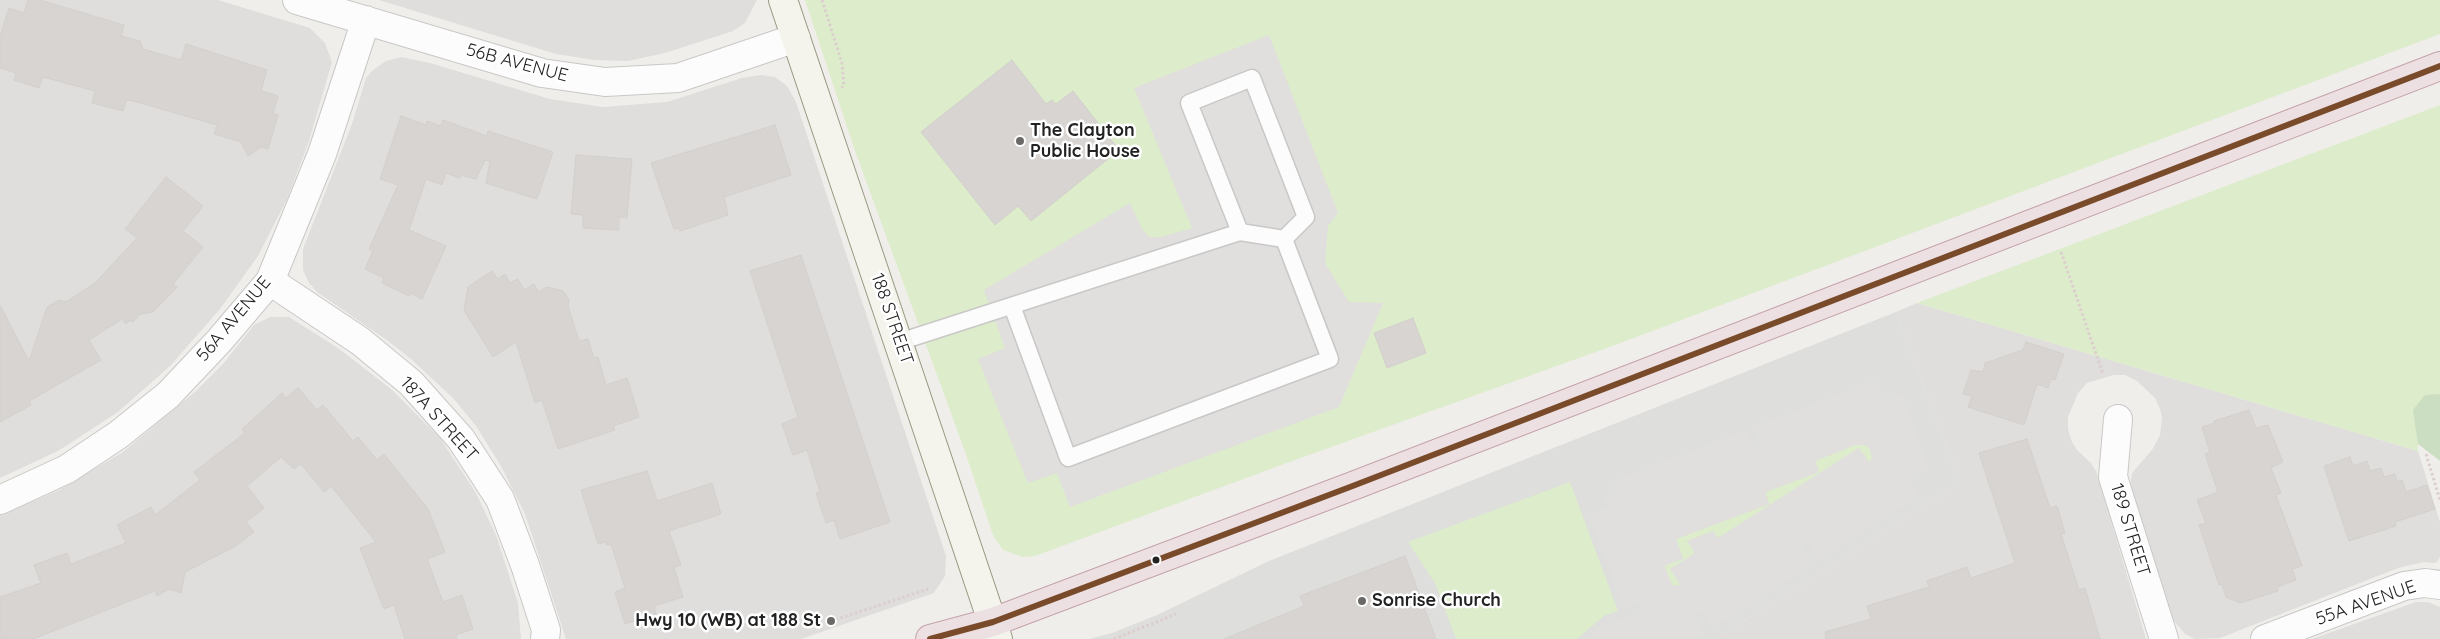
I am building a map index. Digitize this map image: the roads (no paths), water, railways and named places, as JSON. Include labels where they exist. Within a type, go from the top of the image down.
[{"type":"highway","points":[[930,639],[996,631],[1360,483],[2440,66]]},
{"type":"street","name":"56B AVENUE","points":[[298,0],[542,74],[605,82],[678,78],[796,38]]},
{"type":"street","name":"188 STREET","points":[[783,0],[996,631]]},
{"type":"street","name":"56A AVENUE","points":[[0,500],[67,468],[118,435],[168,395],[219,341],[270,281],[322,154],[366,20]]},
{"type":"street","name":"187A STREET","points":[[270,281],[367,347],[411,383],[462,439],[500,499],[546,630],[545,639]]},
{"type":"street","name":"189 STREET","points":[[2118,419],[2113,477],[2164,639]]},
{"type":"street","name":"55A AVENUE","points":[[2265,639],[2404,586],[2425,583],[2440,585]]},
{"type":"lane","points":[[1240,232],[1189,103],[1252,78],[1306,216],[1284,239]]},
{"type":"lane","points":[[899,342],[1240,232],[1284,239]]},
{"type":"lane","points":[[1012,306],[1068,458],[1330,359],[1284,239]]},
{"type":"place","name":"The Clayton Public House","points":[[1020,141]]},
{"type":"place","name":"Sonrise Church","points":[[1362,601]]},
{"type":"place","name":"Hwy 10 (WB) at 188 St","points":[[831,621]]}]
